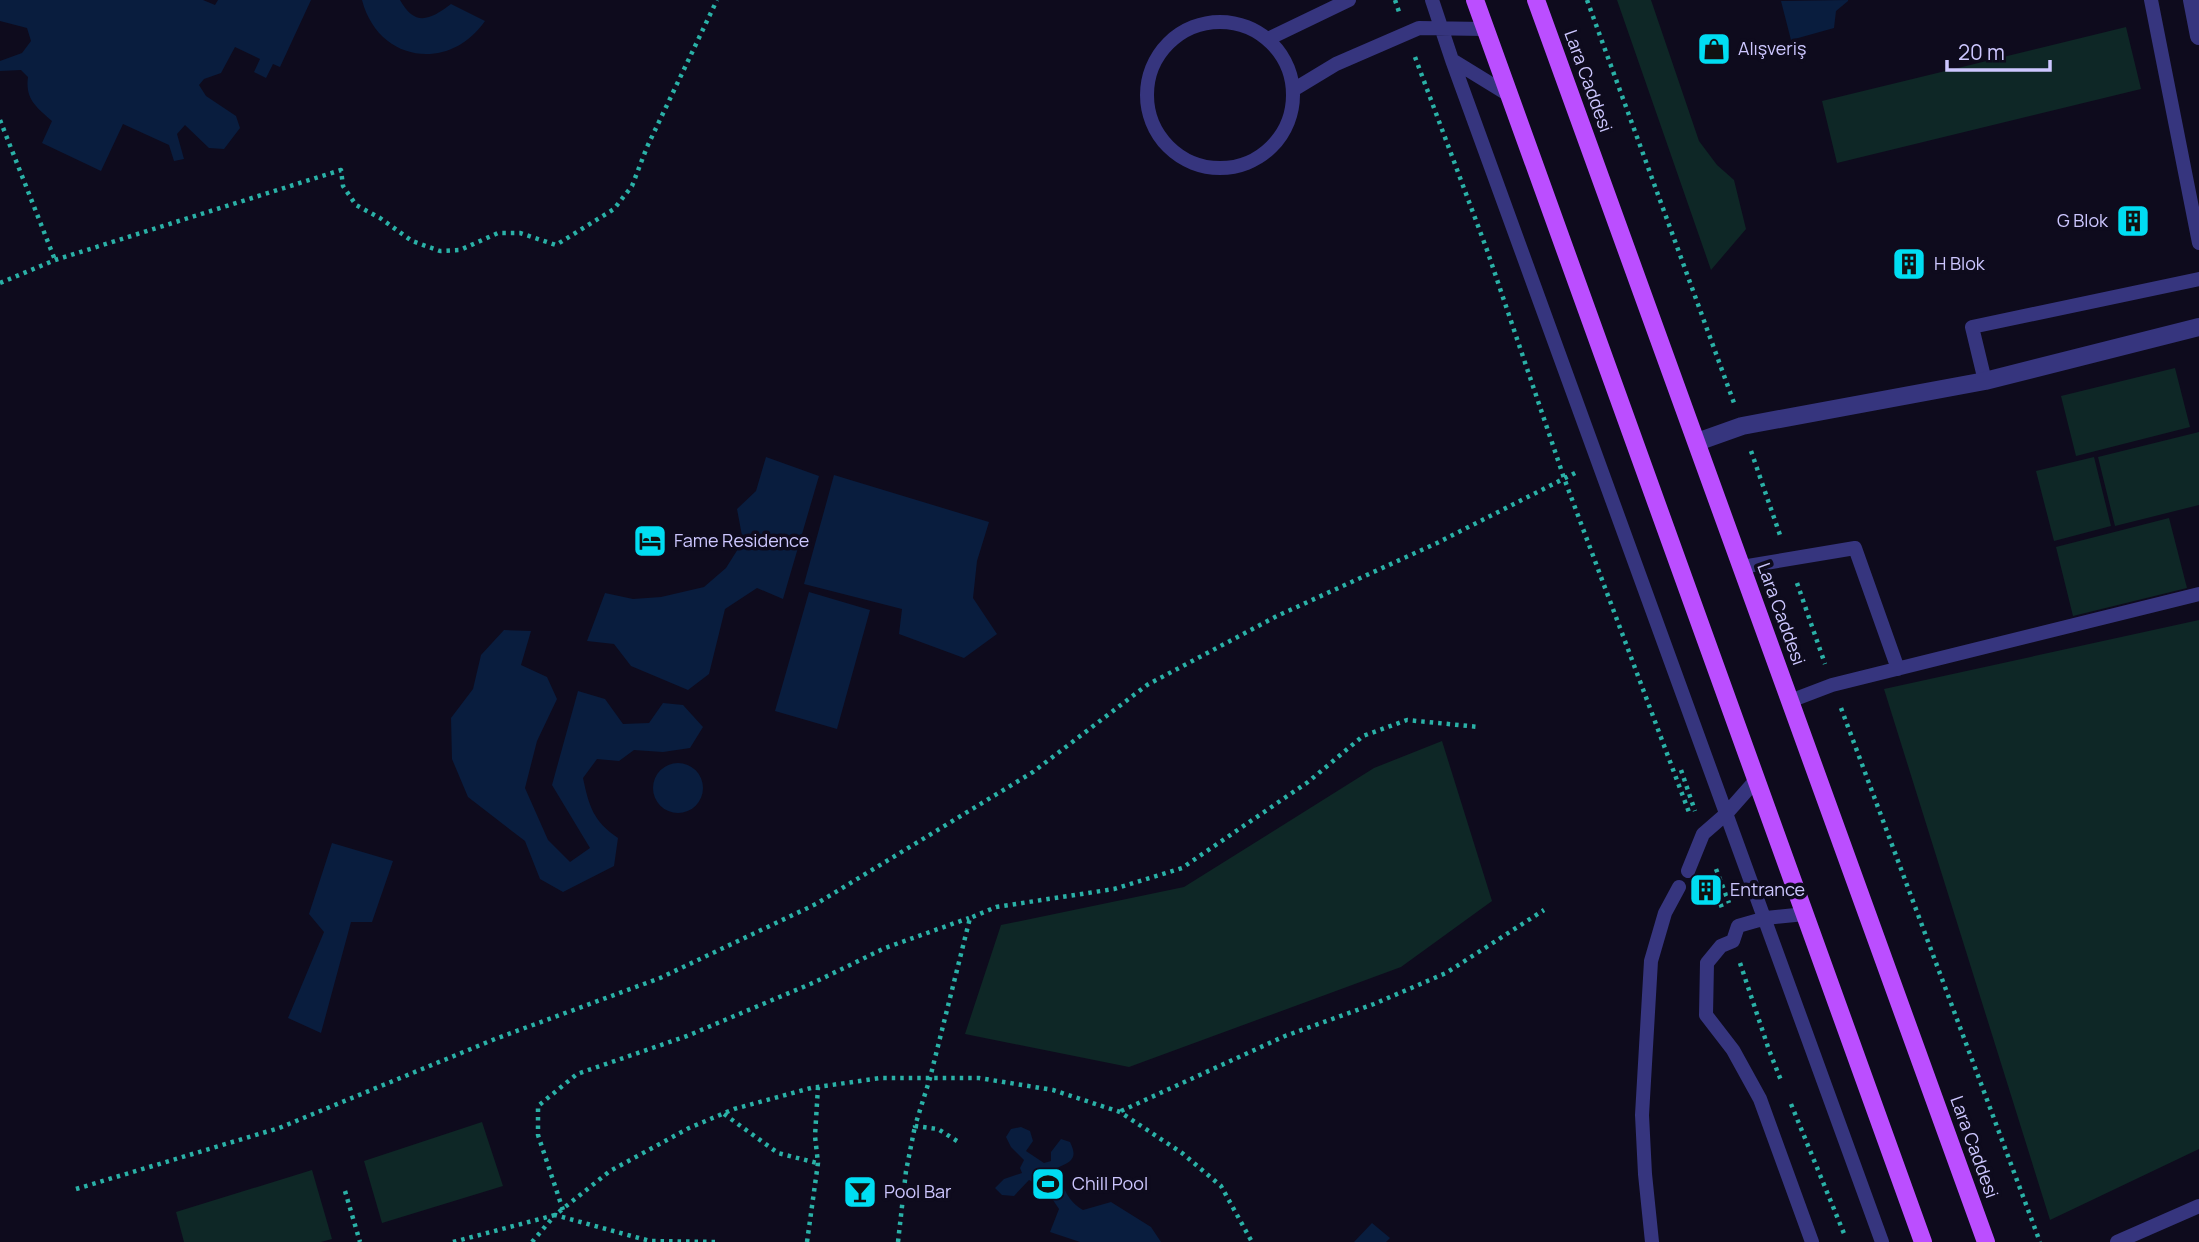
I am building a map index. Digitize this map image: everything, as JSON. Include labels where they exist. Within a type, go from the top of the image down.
[{"type":"main road","points":[[1475,0],[1923,1242]]},
{"type":"main road","name":"Lara Caddesi","points":[[1536,0],[1986,1242]]},
{"type":"street","points":[[2192,0],[2199,36]]},
{"type":"street","points":[[1697,442],[1742,426],[1985,381],[2199,327]]},
{"type":"lane","points":[[1268,39],[1349,0]]},
{"type":"lane","points":[[1432,0],[1882,1242]]},
{"type":"lane","points":[[2151,0],[2199,243]]},
{"type":"lane","points":[[1214,21],[1243,25],[1268,39],[1286,62],[1293,90],[1289,118],[1275,144],[1253,161],[1224,169],[1196,165],[1171,151],[1153,128],[1146,100],[1150,71],[1164,46],[1186,29],[1214,21]]},
{"type":"lane","points":[[1293,90],[1336,64],[1419,28],[1485,29]]},
{"type":"lane","points":[[1452,60],[1509,96]]},
{"type":"lane","points":[[1985,381],[1972,327],[2199,279]]},
{"type":"lane","points":[[1742,567],[1855,548],[1898,669]]},
{"type":"lane","points":[[1790,701],[1832,685],[2199,594]]},
{"type":"lane","points":[[1688,871],[1699,840],[1756,780]]},
{"type":"lane","points":[[1652,1242],[1642,1115],[1651,961],[1665,913],[1679,887]]},
{"type":"lane","points":[[1805,914],[1766,918],[1738,926],[1733,941],[1721,946],[1707,963],[1706,1015],[1733,1050],[1760,1099],[1812,1242]]},
{"type":"lane","points":[[2117,1242],[2199,1206]]},
{"type":"path","points":[[0,283],[55,260],[341,170],[343,186],[356,205],[412,241],[440,251],[460,250],[498,233],[520,233],[556,245],[614,209],[632,186],[647,147],[717,0]]},
{"type":"path","points":[[1395,0],[1487,250],[1564,478],[1699,840],[1769,1050],[1784,1086]]},
{"type":"path","points":[[1587,0],[1742,426],[1832,685],[2040,1242]]},
{"type":"path","points":[[0,120],[55,260]]},
{"type":"path","points":[[76,1189],[279,1128],[495,1040],[660,978],[804,910],[1032,772],[1147,685],[1277,616],[1437,543],[1564,478],[1598,464]]},
{"type":"path","points":[[563,1210],[538,1135],[538,1105],[578,1074],[687,1036],[815,982],[886,948],[996,907],[1114,888],[1182,868],[1308,782],[1363,736],[1407,720],[1479,727]]},
{"type":"path","points":[[1120,1112],[1285,1036],[1374,1004],[1446,974],[1544,910]]},
{"type":"path","points":[[898,1242],[906,1171],[915,1126],[930,1078],[970,918]]},
{"type":"path","points":[[453,1242],[555,1215],[610,1171],[689,1128],[747,1105],[818,1087],[880,1078],[979,1078],[1053,1090],[1120,1112],[1182,1153],[1221,1186],[1252,1242]]},
{"type":"path","points":[[807,1242],[818,1164],[815,1136],[818,1087]]},
{"type":"path","points":[[1789,1098],[1845,1236]]},
{"type":"path","points":[[724,1114],[778,1153],[818,1164]]},
{"type":"path","points":[[915,1126],[938,1129],[957,1141]]},
{"type":"path","points":[[345,1191],[360,1242]]},
{"type":"path","points":[[532,1242],[555,1215]]},
{"type":"path","points":[[555,1215],[650,1241],[720,1242]]},
{"type":"green space","points":[[1617,0],[1651,0],[1699,141],[1717,165],[1734,180],[1746,229],[1711,270]]},
{"type":"green space","points":[[2126,27],[2141,89],[1837,163],[1822,101]]},
{"type":"green space","points":[[2175,368],[2190,427],[2076,456],[2061,396]]},
{"type":"green space","points":[[2199,432],[2199,505],[2115,526],[2098,457]]},
{"type":"green space","points":[[2094,457],[2111,526],[2054,541],[2036,471]]},
{"type":"green space","points":[[2169,518],[2187,588],[2073,616],[2056,547]]},
{"type":"green space","points":[[2199,620],[2199,1149],[2050,1220],[1884,689]]},
{"type":"green space","points":[[1442,741],[1492,901],[1401,967],[1129,1067],[965,1034],[1001,925],[1184,887],[1374,768]]},
{"type":"green space","points":[[482,1122],[503,1186],[382,1223],[364,1161]]},
{"type":"green space","points":[[312,1170],[332,1239],[321,1242],[184,1242],[176,1212]]},
{"type":"water","points":[[0,0],[203,0],[215,5],[218,0],[311,0],[280,67],[273,64],[266,78],[254,72],[260,59],[235,47],[221,73],[204,79],[199,85],[206,96],[236,116],[240,128],[224,149],[209,148],[185,125],[177,134],[184,159],[174,161],[169,145],[123,124],[101,171],[42,143],[52,121],[30,97],[28,77],[21,70],[0,71],[0,61],[22,53],[31,41],[27,28],[0,21]]},
{"type":"water","points":[[362,0],[400,0],[411,14],[423,18],[436,14],[451,4],[485,21],[470,38],[453,48],[434,54],[416,53],[398,48],[383,37],[370,21]]},
{"type":"water","points":[[1848,0],[1836,11],[1834,28],[1791,40],[1781,1]]},
{"type":"water","points":[[766,457],[819,476],[783,599],[757,588],[725,609],[709,674],[688,690],[631,666],[614,644],[587,641],[605,593],[633,599],[661,597],[704,587],[726,568],[743,541],[737,509],[756,491]]},
{"type":"water","points":[[834,475],[989,522],[977,561],[973,598],[997,634],[964,658],[899,634],[902,609],[804,584]]},
{"type":"water","points":[[809,592],[870,610],[837,729],[775,711]]},
{"type":"water","points":[[504,630],[531,631],[521,665],[547,677],[557,699],[537,741],[525,788],[548,840],[570,862],[590,848],[552,785],[578,691],[605,699],[623,724],[649,723],[663,703],[683,705],[703,727],[690,748],[663,752],[634,750],[619,761],[597,759],[583,778],[593,812],[618,838],[614,866],[563,892],[540,879],[525,841],[468,797],[452,759],[451,718],[473,689],[481,655]]},
{"type":"water","points":[[678,763],[696,770],[703,788],[696,806],[678,813],[660,806],[653,788],[660,770]]},
{"type":"water","points":[[332,843],[393,861],[372,922],[351,922],[321,1033],[288,1018],[324,932],[309,914]]},
{"type":"water","name":"Chill Pool","points":[[1021,1127],[1030,1131],[1033,1141],[1026,1151],[1044,1163],[1051,1161],[1051,1152],[1061,1139],[1070,1142],[1072,1159],[1057,1168],[1066,1192],[1077,1206],[1083,1210],[1111,1202],[1151,1227],[1161,1242],[1080,1242],[1050,1232],[1059,1209],[1047,1191],[1029,1180],[1014,1196],[1002,1195],[995,1188],[1004,1179],[1022,1173],[1020,1168],[1024,1160],[1011,1147],[1006,1137],[1011,1129]]},
{"type":"water","points":[[1372,1223],[1390,1238],[1386,1242],[1354,1242]]},
{"type":"place","name":"Alışveriş","points":[[1714,49]]},
{"type":"place","name":"G Blok","points":[[2133,221]]},
{"type":"place","name":"H Blok","points":[[1909,264]]},
{"type":"place","name":"Fame Residence","points":[[650,541]]},
{"type":"place","name":"Entrance","points":[[1706,890]]},
{"type":"place","name":"Chill Pool","points":[[1048,1184]]},
{"type":"place","name":"Pool Bar","points":[[860,1192]]}]
